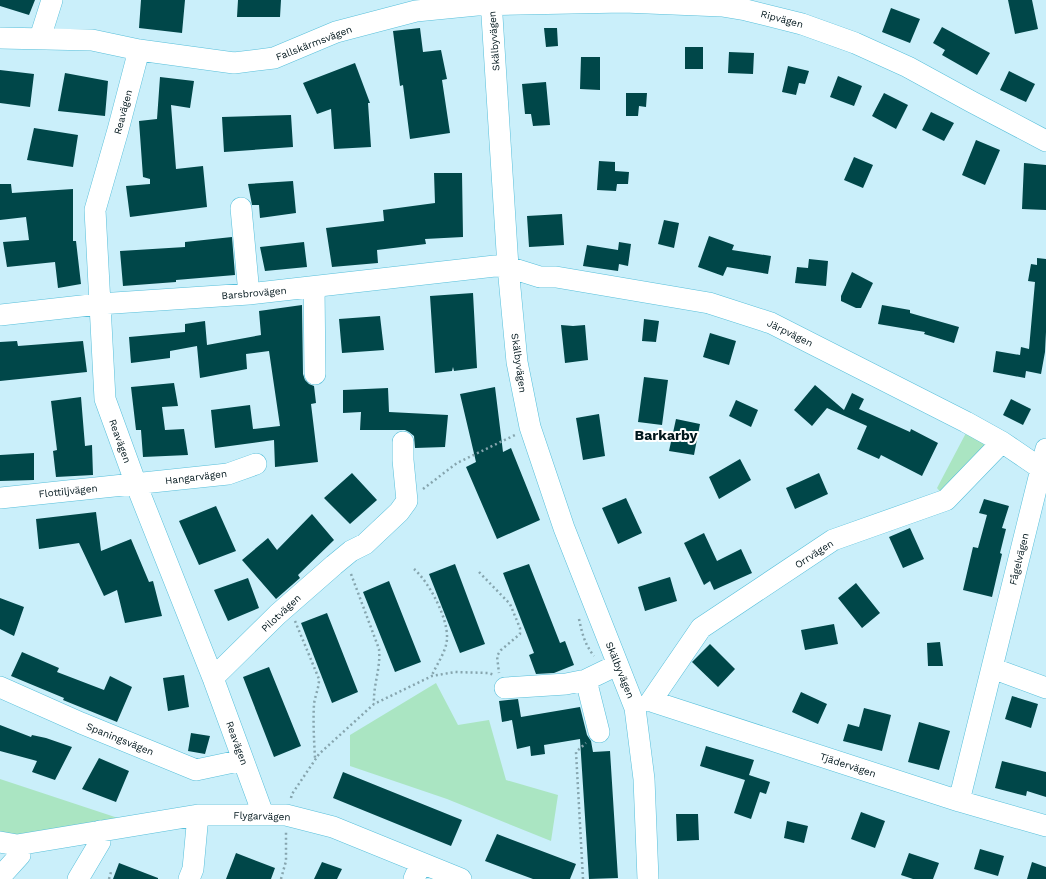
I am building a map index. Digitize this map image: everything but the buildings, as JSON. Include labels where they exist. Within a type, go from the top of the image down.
[{"type":"street","points":[[40,38],[52,0]]},
{"type":"street","name":"Fallskärmsvägen","points":[[0,38],[92,40],[139,50],[234,63],[274,58],[336,32],[416,11],[477,5],[492,2]]},
{"type":"street","name":"Ripvägen","points":[[492,2],[624,2],[722,6],[746,10],[802,24],[855,43],[908,67],[1046,141]]},
{"type":"street","name":"Skälbyvägen","points":[[492,2],[508,268],[517,362],[530,427],[564,528],[618,665],[643,705],[648,879]]},
{"type":"street","name":"Reavägen","points":[[139,50],[95,210],[105,399],[136,484],[213,678],[263,814]]},
{"type":"street","points":[[241,208],[249,294]]},
{"type":"street","name":"Barsbrovägen","points":[[0,315],[99,304],[249,294],[495,266],[508,268]]},
{"type":"street","name":"Järpvägen","points":[[508,268],[540,277],[556,277],[709,303],[771,322],[966,422],[1002,442],[1044,471]]},
{"type":"street","points":[[314,287],[315,374]]},
{"type":"street","points":[[403,442],[407,502]]},
{"type":"street","name":"Orrvägen","points":[[643,705],[701,628],[833,540],[946,500],[1002,442]]},
{"type":"street","name":"Fågelvägen","points":[[959,801],[992,668],[1044,471],[1046,449]]},
{"type":"street","name":"Hangarvägen","points":[[136,484],[228,474],[256,464]]},
{"type":"street","name":"Flottiljvägen","points":[[0,498],[136,484]]},
{"type":"street","name":"Pilotvägen","points":[[213,678],[286,608],[348,554],[365,544],[399,512],[407,502]]},
{"type":"street","points":[[505,688],[566,684],[586,680],[618,665]]},
{"type":"street","points":[[992,668],[1046,688]]},
{"type":"street","points":[[586,680],[599,732]]},
{"type":"street","name":"Spaningsvägen","points":[[0,687],[81,723],[196,770],[243,760]]},
{"type":"street","name":"Tjädervägen","points":[[643,705],[1046,826]]},
{"type":"street","points":[[189,879],[193,869],[198,815]]},
{"type":"street","name":"Flygarvägen","points":[[9,844],[198,815],[286,815],[333,827],[418,871],[461,879]]},
{"type":"street","points":[[78,879],[100,842],[100,831]]},
{"type":"street","points":[[0,877],[20,854],[9,844]]},
{"type":"path","points":[[407,502],[457,463],[530,427]]},
{"type":"path","points":[[348,554],[379,649],[380,659],[375,683],[374,704]]},
{"type":"path","points":[[414,569],[421,575],[428,585],[446,626],[446,644],[432,676]]},
{"type":"path","points":[[281,879],[286,861],[286,815],[292,794],[318,754],[374,704],[432,676],[455,672],[488,673],[500,676],[497,656],[501,650],[520,634],[520,628],[510,604],[479,572]]},
{"type":"path","points":[[286,608],[294,619],[319,680],[314,703],[315,758]]},
{"type":"path","points":[[582,879],[576,752],[599,732]]},
{"type":"path","points":[[109,879],[111,872]]},
{"type":"green space","points":[[966,433],[991,446],[942,494],[937,488]]},
{"type":"green space","points":[[436,683],[458,725],[489,720],[506,780],[558,795],[551,841],[447,799],[350,766],[350,735]]},
{"type":"green space","points":[[0,779],[124,820],[21,835],[0,834]]},
{"type":"district","name":"Barkarby","points":[[666,435]]}]
